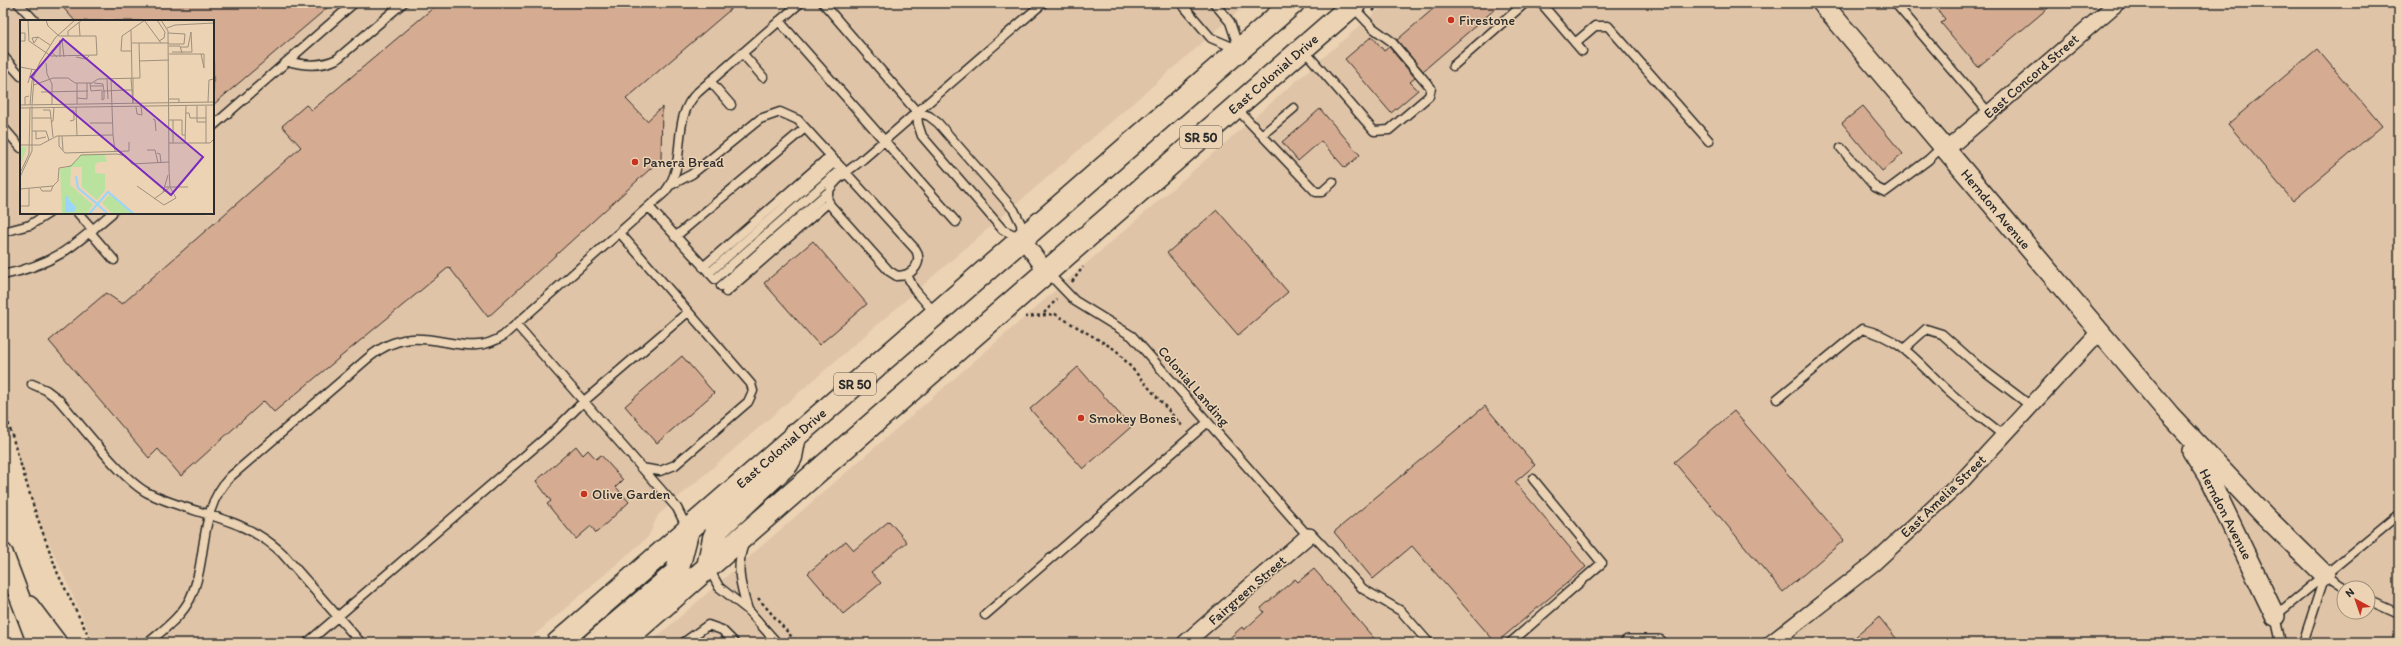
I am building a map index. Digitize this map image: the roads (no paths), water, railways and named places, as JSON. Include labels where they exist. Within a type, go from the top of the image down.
[{"type":"highway","name":"East Colonial Drive","points":[[558,643],[795,435],[1293,3]]},
{"type":"highway","name":"East Colonial Drive","points":[[621,643],[1354,4]]},
{"type":"highway","points":[[708,567],[718,529],[787,464],[791,457],[795,435]]},
{"type":"highway","points":[[594,643],[678,572],[688,529]]},
{"type":"street","name":"Herndon Avenue","points":[[1822,3],[2170,415],[2265,516],[2325,575]]},
{"type":"street","name":"East Concord Street","points":[[1944,148],[1989,113],[2108,6]]},
{"type":"street","points":[[1022,238],[1046,271]]},
{"type":"street","name":"East Amelia Street","points":[[1771,643],[1874,563],[1960,483],[2100,332]]},
{"type":"street","name":"Herndon Avenue","points":[[2170,415],[2209,478],[2275,616]]},
{"type":"street","name":"Fairgreen Street","points":[[1184,643],[1310,534]]},
{"type":"street","points":[[3,553],[37,643]]},
{"type":"street","points":[[17,589],[57,643]]},
{"type":"street","points":[[1628,643],[1659,643]]},
{"type":"lane","points":[[18,3],[34,20]]},
{"type":"lane","points":[[214,125],[354,3]]},
{"type":"lane","points":[[288,61],[309,66],[329,63],[338,59],[403,3]]},
{"type":"lane","points":[[671,185],[677,168],[684,111],[692,97],[800,3]]},
{"type":"lane","points":[[823,3],[917,112],[929,116],[938,123],[1014,210],[1021,224],[1022,238],[1003,230],[922,136],[918,124],[917,112]]},
{"type":"lane","points":[[649,207],[715,279],[845,170],[884,140],[1043,3]]},
{"type":"lane","points":[[1181,3],[1211,38],[1239,50]]},
{"type":"lane","points":[[1214,3],[1230,22],[1239,50]]},
{"type":"lane","points":[[1453,66],[1525,3]]},
{"type":"lane","points":[[1541,3],[1582,51]]},
{"type":"lane","points":[[1895,3],[1989,113]]},
{"type":"lane","points":[[1303,48],[1374,131],[1389,130],[1429,96],[1431,88],[1391,41],[1373,28],[1354,4]]},
{"type":"lane","points":[[779,21],[956,222]]},
{"type":"lane","points":[[1575,43],[1595,26],[1608,26],[1709,141]]},
{"type":"lane","points":[[742,53],[764,77]]},
{"type":"lane","points":[[3,56],[20,75]]},
{"type":"lane","points":[[710,81],[731,105]]},
{"type":"lane","points":[[1235,107],[1316,192],[1322,192],[1333,182]]},
{"type":"lane","points":[[1262,135],[1294,108]]},
{"type":"lane","points":[[148,643],[174,620],[190,598],[198,573],[208,514],[218,491],[230,478],[379,349],[394,341],[413,338],[472,346],[498,340],[620,233],[671,185],[692,174],[767,115],[774,113],[787,113],[805,128],[845,170],[916,250],[919,261],[917,267],[907,275],[897,276],[889,271],[828,198]]},
{"type":"lane","points":[[3,127],[20,147]]},
{"type":"lane","points":[[675,237],[805,128]]},
{"type":"lane","points":[[1841,148],[1875,187],[1885,192],[1944,148]]},
{"type":"lane","points":[[706,270],[833,158]]},
{"type":"lane","points":[[723,289],[828,198],[832,186],[845,170]]},
{"type":"lane","points":[[3,232],[30,225],[47,214]]},
{"type":"lane","points":[[79,214],[114,260]]},
{"type":"lane","points":[[3,275],[32,269],[54,259],[111,214]]},
{"type":"lane","points":[[620,233],[751,384],[752,395],[748,402],[675,465],[660,471],[641,468]]},
{"type":"lane","name":"Colonial Landing","points":[[1046,271],[1075,301],[1132,336],[1310,534],[1363,589],[1401,611],[1430,643]]},
{"type":"lane","points":[[907,275],[910,284],[935,314]]},
{"type":"lane","points":[[307,643],[556,429],[583,402],[688,312]]},
{"type":"lane","points":[[516,324],[677,508],[688,529]]},
{"type":"lane","points":[[1905,348],[1926,329],[1942,334],[1978,366],[2031,406]]},
{"type":"lane","points":[[1777,399],[1862,330],[1879,333],[1905,348],[1947,390],[2004,436]]},
{"type":"lane","points":[[32,384],[46,390],[58,399],[136,486],[175,504],[239,524],[268,540],[361,643]]},
{"type":"lane","points":[[985,615],[1208,422]]},
{"type":"lane","points":[[1510,643],[1602,563],[1533,478]]},
{"type":"lane","points":[[2281,643],[2275,616],[2399,514]]},
{"type":"lane","points":[[748,610],[740,583],[739,556],[749,531]]},
{"type":"lane","points":[[708,567],[719,587],[748,610],[777,643]]},
{"type":"lane","points":[[2325,575],[2336,582]]},
{"type":"lane","points":[[2303,643],[2325,575]]},
{"type":"lane","points":[[2376,604],[2399,614]]},
{"type":"lane","points":[[683,643],[708,625],[722,630],[735,643]]},
{"type":"place","name":"Firestone","points":[[1451,20]]},
{"type":"place","name":"Panera Bread","points":[[635,162]]},
{"type":"place","name":"Smokey Bones","points":[[1081,418]]},
{"type":"place","name":"Olive Garden","points":[[584,494]]}]
